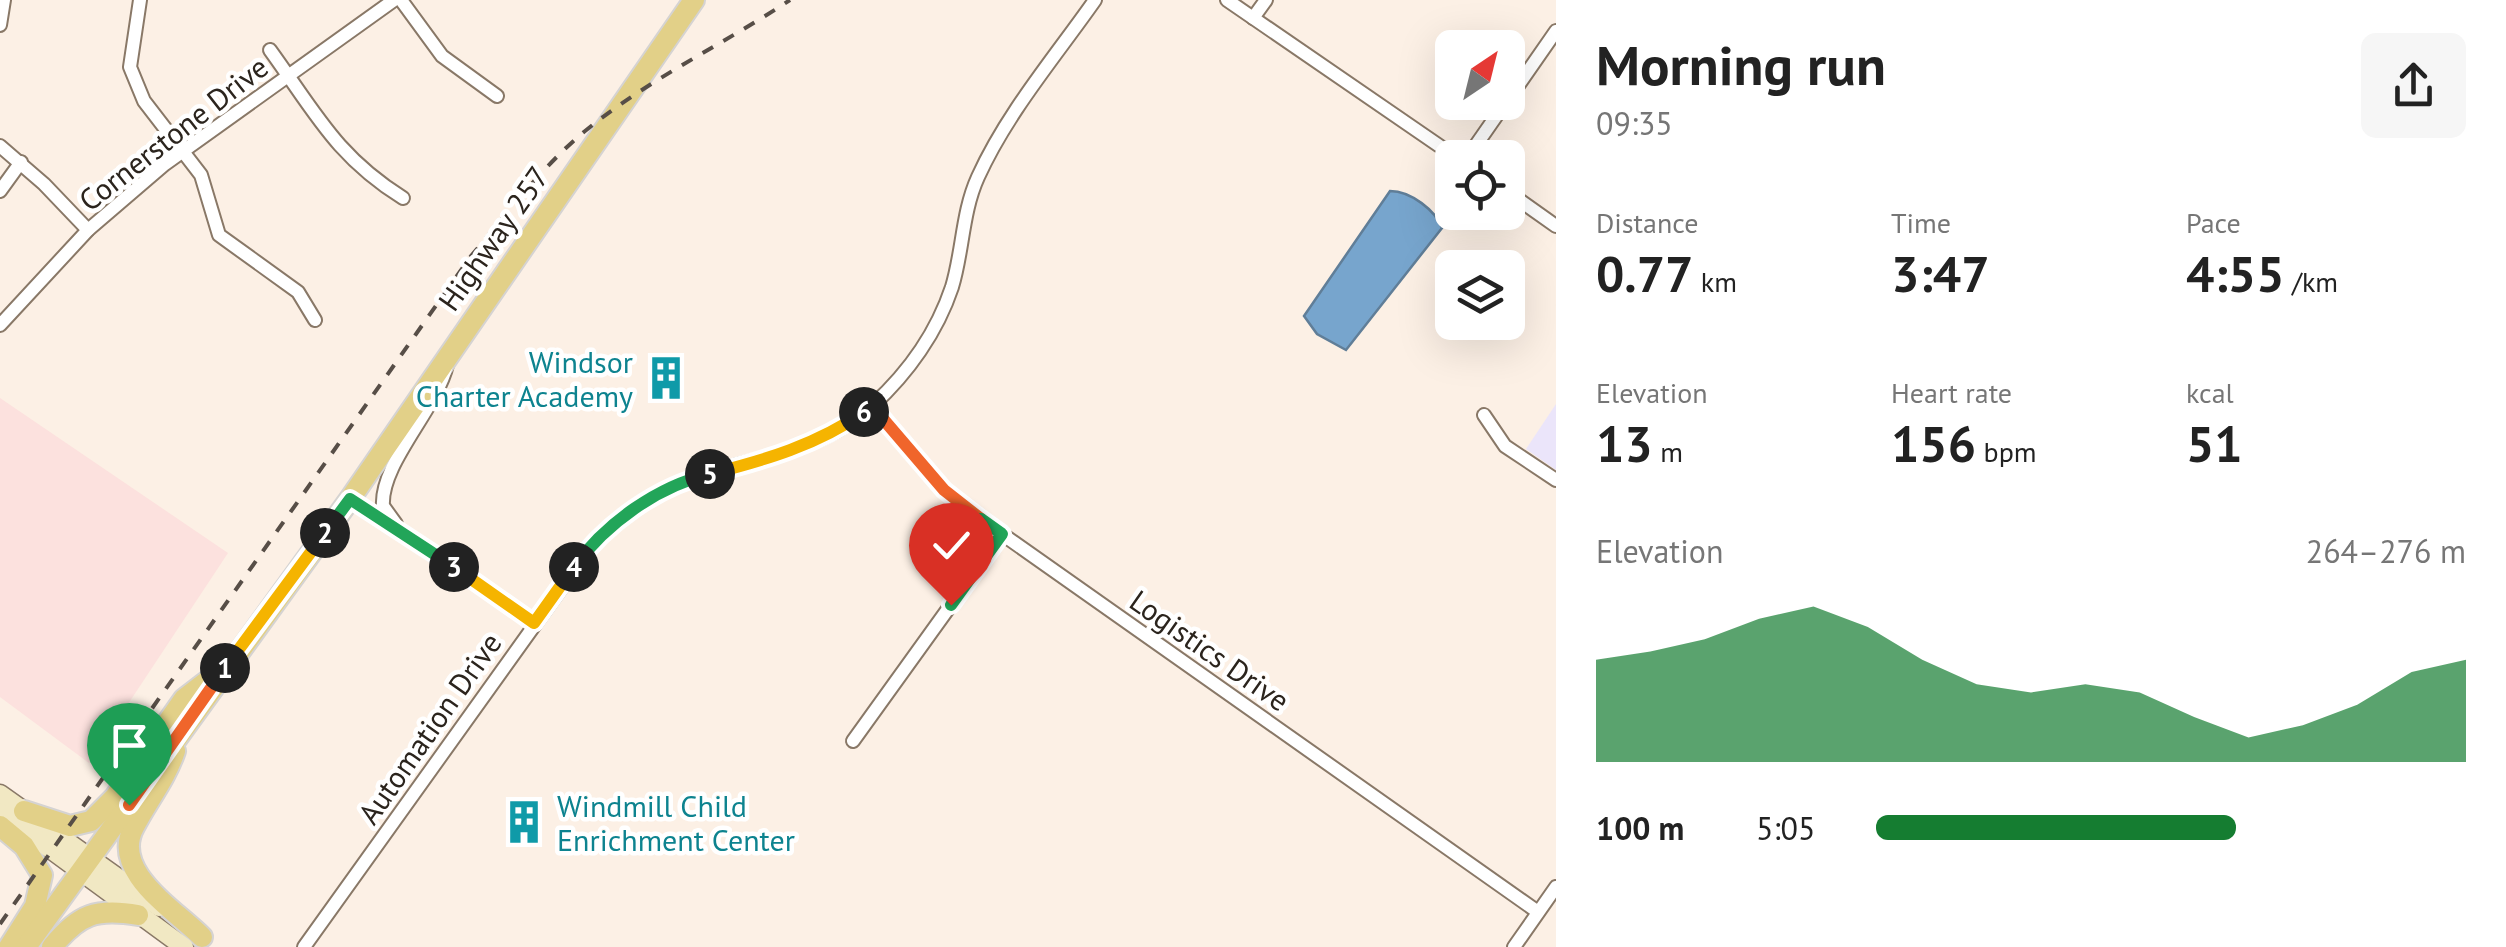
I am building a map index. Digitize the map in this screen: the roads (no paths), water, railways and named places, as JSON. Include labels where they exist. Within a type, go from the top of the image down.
[{"type":"main road","name":"Highway 257","points":[[26,947],[350,499],[694,0]]},
{"type":"main road","points":[[24,812],[70,826],[92,820],[116,797],[184,700],[227,665]]},
{"type":"main road","points":[[180,734],[166,777],[134,825],[128,846],[141,882],[201,944]]},
{"type":"main road","points":[[0,826],[24,846],[42,875],[35,906],[9,947]]},
{"type":"main road","points":[[52,947],[88,913],[100,910],[138,915]]},
{"type":"street","points":[[0,24],[4,0]]},
{"type":"street","points":[[140,0],[131,74],[144,101],[204,182],[219,235],[298,292],[315,320]]},
{"type":"street","points":[[397,0],[442,56],[497,96]]},
{"type":"street","name":"Cornerstone Drive","points":[[0,325],[88,230],[183,151],[397,0]]},
{"type":"street","name":"Automation Drive","points":[[304,947],[592,545],[661,493],[835,432],[872,406],[924,348],[952,286],[976,180],[1095,0]]},
{"type":"street","points":[[1227,0],[1435,143]]},
{"type":"street","points":[[1253,18],[1266,0]]},
{"type":"street","points":[[1525,75],[1556,30]]},
{"type":"street","points":[[270,50],[350,160],[404,198]]},
{"type":"street","points":[[0,146],[88,230]]},
{"type":"street","points":[[0,191],[21,162]]},
{"type":"street","points":[[1525,204],[1556,226]]},
{"type":"street","points":[[401,530],[383,506],[383,491],[441,390],[450,353]]},
{"type":"street","name":"Logistics Drive","points":[[872,406],[944,490],[1538,912]]},
{"type":"street","points":[[1484,415],[1505,446],[1556,480]]},
{"type":"street","points":[[350,499],[534,623]]},
{"type":"street","points":[[853,741],[1002,534]]},
{"type":"street","points":[[0,794],[86,864],[138,915],[201,944]]},
{"type":"street","points":[[0,812],[86,864],[201,944]]},
{"type":"street","points":[[1514,947],[1556,887]]},
{"type":"water","points":[[1390,191],[1406,194],[1434,215],[1435,230],[1440,230],[1346,350],[1317,334],[1304,316]]},
{"type":"railway","points":[[0,924],[471,256],[522,195],[563,151],[603,117],[790,0]]},
{"type":"place","name":"Windsor Charter Academy","points":[[666,378]]},
{"type":"place","name":"Windmill Child Enrichment Center","points":[[524,822]]}]
